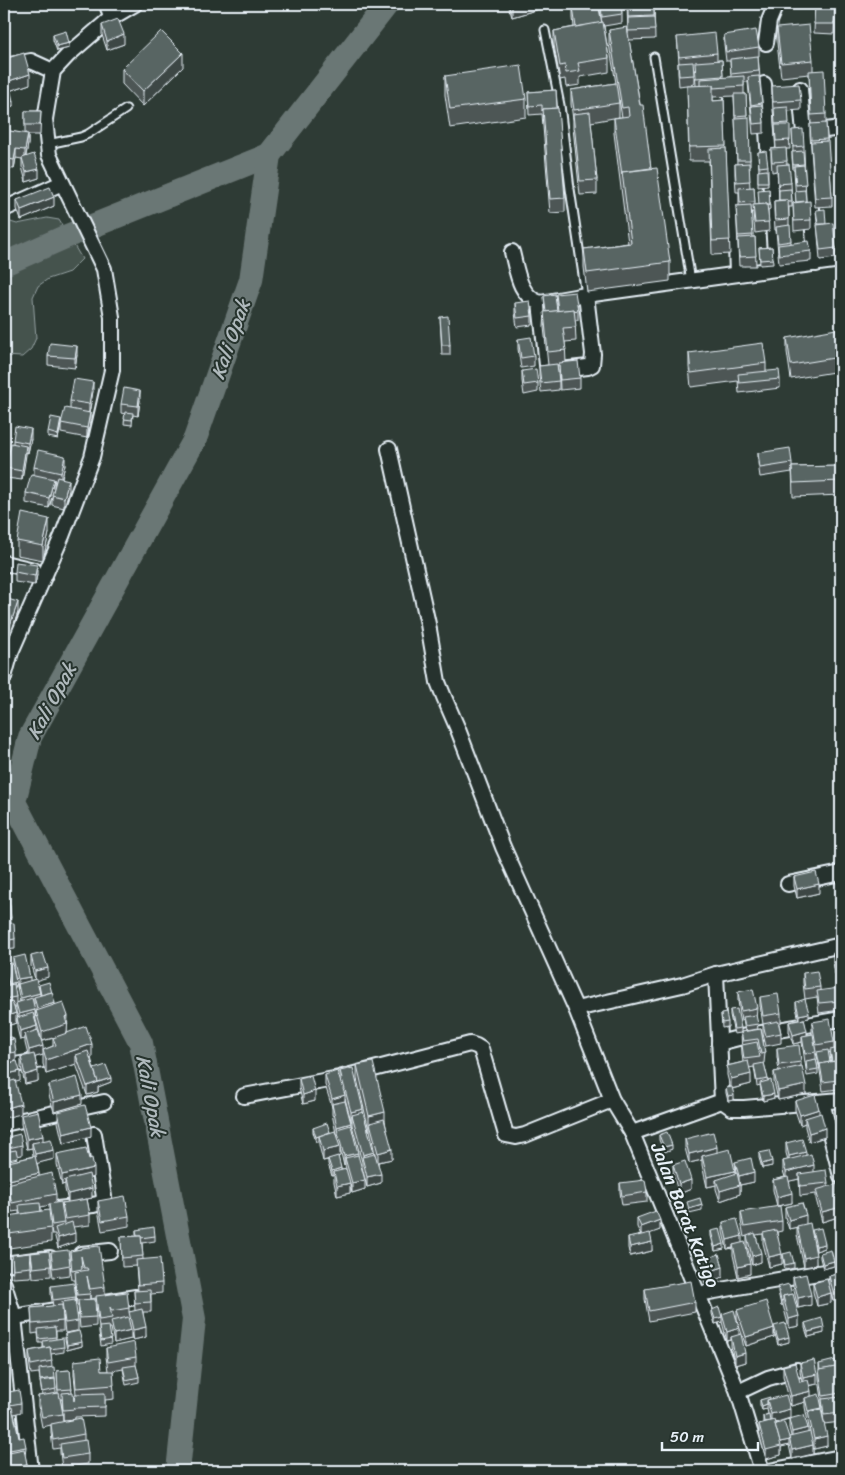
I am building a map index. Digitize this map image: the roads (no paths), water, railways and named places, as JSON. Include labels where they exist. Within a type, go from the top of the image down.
[{"type":"street","points":[[107,4],[111,18]]},
{"type":"street","points":[[4,677],[12,652],[62,536],[92,457],[112,370],[112,317],[104,269],[49,155],[45,119],[53,71],[68,55],[111,18],[135,4]]},
{"type":"street","points":[[766,43],[769,21],[776,4]]},
{"type":"street","points":[[4,66],[31,60],[53,71]]},
{"type":"street","points":[[764,84],[776,269]]},
{"type":"street","points":[[800,89],[816,264]]},
{"type":"street","points":[[731,100],[737,274]]},
{"type":"street","points":[[804,132],[841,128]]},
{"type":"street","points":[[4,209],[62,183]]},
{"type":"street","points":[[512,252],[523,290],[530,299],[540,303],[841,260]]},
{"type":"street","points":[[540,303],[547,367],[552,372],[588,368],[593,362],[586,295]]},
{"type":"street","points":[[389,449],[428,624],[438,682],[503,847],[576,1008],[612,1100],[632,1134]]},
{"type":"street","points":[[4,563],[45,573]]},
{"type":"street","points":[[788,884],[841,873]]},
{"type":"street","points":[[576,1008],[682,985],[716,974],[841,945]]},
{"type":"street","points":[[716,974],[722,1101],[732,1108],[744,1108],[841,1100]]},
{"type":"street","points":[[719,1043],[750,1035],[841,1018]]},
{"type":"street","points":[[244,1096],[339,1078],[470,1044],[481,1049],[506,1135],[516,1137],[525,1135],[612,1100]]},
{"type":"street","points":[[4,1067],[48,1058]]},
{"type":"street","name":"Jalan Barat Katigo","points":[[722,1101],[632,1134],[738,1392],[762,1471]]},
{"type":"street","points":[[4,1124],[104,1102]]},
{"type":"street","points":[[822,1102],[841,1176]]},
{"type":"street","points":[[4,1215],[99,1204],[104,1198],[94,1134]]},
{"type":"street","points":[[4,1264],[110,1251]]},
{"type":"street","points":[[698,1294],[841,1269]]},
{"type":"street","points":[[4,1284],[14,1317],[30,1471]]},
{"type":"street","points":[[14,1317],[136,1297]]},
{"type":"street","points":[[738,1392],[768,1378],[797,1370]]},
{"type":"street","points":[[768,1471],[841,1457]]},
{"type":"lane","points":[[546,30],[560,105],[586,295]]},
{"type":"lane","points":[[654,57],[691,281]]},
{"type":"lane","points":[[48,144],[88,134],[126,109]]},
{"type":"waterway","name":"Kali Opak","points":[[178,1471],[194,1319],[141,1043],[14,802],[30,737],[195,439],[251,280],[269,155],[387,4]]},
{"type":"waterway","points":[[4,264],[65,237],[269,155]]}]
